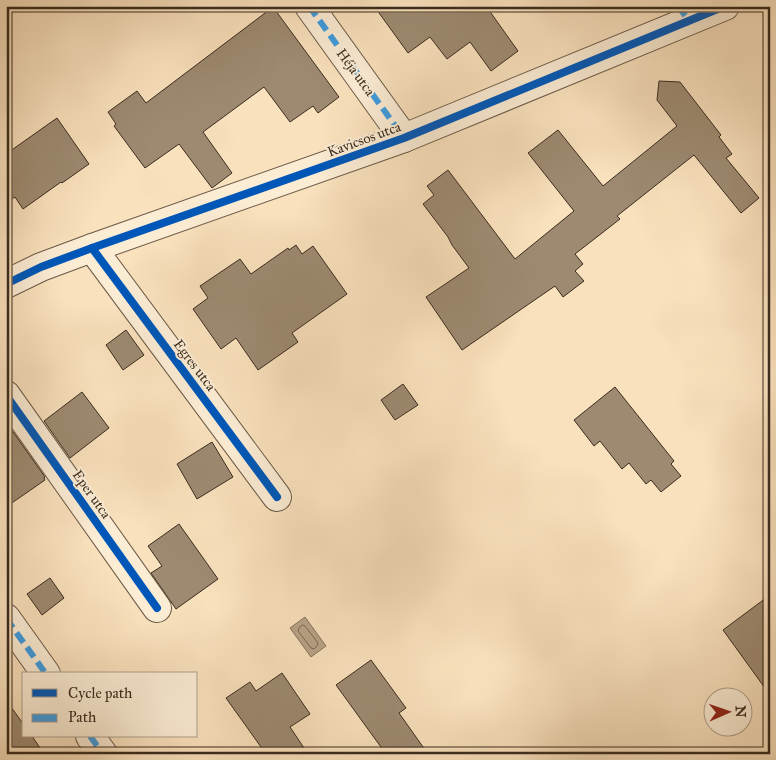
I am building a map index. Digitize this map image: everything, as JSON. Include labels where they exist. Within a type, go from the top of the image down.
[{"type":"street","name":"Héja utca","points":[[309,6],[404,138]]},
{"type":"street","name":"Kavicsos utca","points":[[6,284],[41,267],[92,248],[404,138],[684,14],[725,6]]},
{"type":"street","name":"Egres utca","points":[[92,248],[277,497]]},
{"type":"street","name":"Eper utca","points":[[6,395],[157,608]]},
{"type":"street","points":[[6,618],[45,672]]},
{"type":"street","points":[[91,738],[103,754]]},
{"type":"water","points":[[305,617],[326,646],[311,657],[290,628]]},
{"type":"building","points":[[374,6],[486,6],[518,51],[491,71],[470,42],[447,59],[430,37],[408,53]]},
{"type":"building","points":[[273,7],[339,97],[318,113],[313,106],[290,122],[264,87],[203,132],[232,173],[212,188],[179,144],[145,168],[114,126],[116,124],[108,112],[137,91],[146,103]]},
{"type":"building","points":[[659,81],[680,82],[721,135],[719,137],[732,154],[726,158],[759,198],[741,213],[694,155],[617,216],[620,219],[575,254],[583,264],[575,271],[584,281],[563,297],[555,286],[462,350],[426,297],[469,268],[423,204],[434,195],[427,186],[448,170],[515,259],[574,211],[528,153],[558,130],[603,186],[677,126],[657,100]]},
{"type":"building","points":[[57,118],[89,164],[23,209],[15,197],[6,203],[6,154]]},
{"type":"building","points":[[296,245],[302,254],[313,246],[347,294],[292,333],[298,342],[258,370],[236,338],[221,349],[193,309],[208,298],[200,286],[240,259],[251,274],[288,248],[289,250]]},
{"type":"building","points":[[126,330],[144,355],[123,370],[106,345]]},
{"type":"building","points":[[403,384],[418,405],[395,420],[381,400]]},
{"type":"building","points":[[615,387],[674,461],[671,464],[681,476],[661,492],[651,480],[646,484],[629,463],[622,469],[600,441],[594,446],[574,420]]},
{"type":"building","points":[[82,392],[109,428],[70,458],[44,421]]},
{"type":"building","points":[[6,422],[45,477],[45,480],[6,507]]},
{"type":"building","points":[[212,442],[233,477],[197,499],[177,464]]},
{"type":"building","points":[[179,524],[218,579],[176,609],[151,573],[162,566],[148,546]]},
{"type":"building","points":[[50,578],[64,598],[42,615],[27,594]]},
{"type":"building","points":[[770,595],[770,695],[723,630]]},
{"type":"building","points":[[371,660],[406,708],[399,713],[428,754],[386,754],[336,685]]},
{"type":"building","points":[[282,673],[310,714],[290,727],[308,754],[266,754],[226,698],[250,682],[256,691]]},
{"type":"building","points":[[6,700],[22,722],[22,738],[33,738],[44,754],[6,754]]},
{"type":"marked path","points":[[309,6],[404,138]]},
{"type":"marked path","points":[[678,6],[690,22]]},
{"type":"marked path","points":[[6,618],[45,672]]},
{"type":"marked path","points":[[91,738],[103,754]]},
{"type":"cycle path","points":[[6,284],[41,267],[92,248],[404,138],[725,6]]},
{"type":"cycle path","points":[[92,248],[277,497]]},
{"type":"cycle path","points":[[6,395],[157,608]]}]
